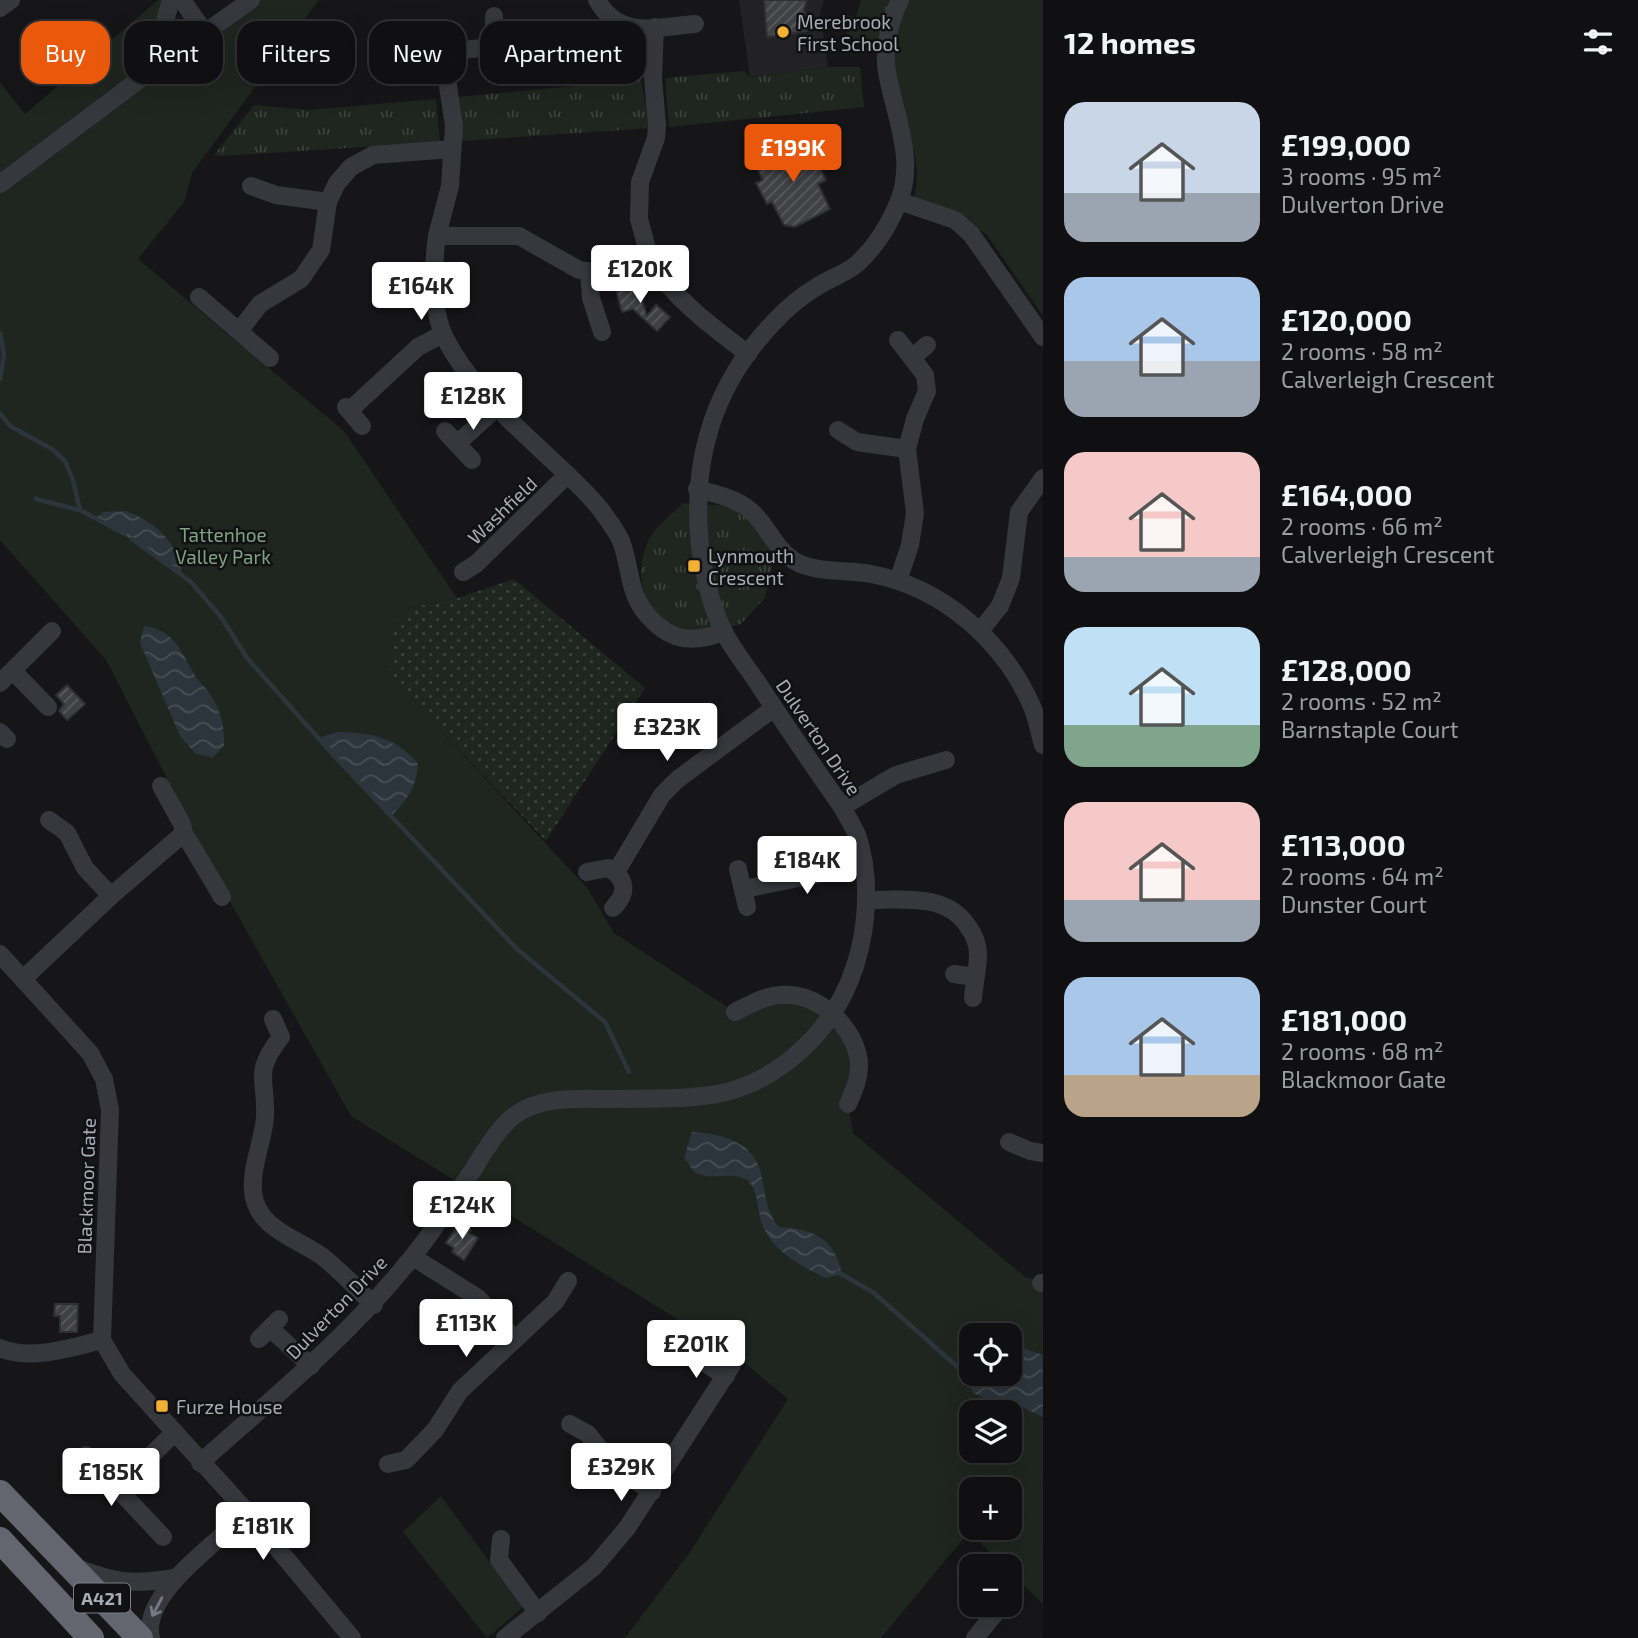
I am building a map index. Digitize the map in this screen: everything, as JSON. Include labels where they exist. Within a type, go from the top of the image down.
[{"type":"highway","name":"A421","points":[[0,1493],[140,1638]]},
{"type":"highway","name":"A421","points":[[0,1540],[91,1638]]},
{"type":"street","points":[[0,8],[11,0]]},
{"type":"street","points":[[165,21],[171,0]]},
{"type":"street","points":[[182,0],[197,21]]},
{"type":"street","points":[[222,21],[251,0]]},
{"type":"street","points":[[597,0],[603,12],[616,22],[633,29],[695,24]]},
{"type":"street","name":"Dulverton Drive","points":[[200,1463],[311,1366],[374,1304],[413,1257],[493,1139],[515,1115],[562,1098],[704,1096],[760,1079],[783,1065],[815,1037],[833,1013],[850,982],[862,945],[866,901],[864,865],[857,835],[842,807],[724,632],[704,578],[697,516],[697,489],[705,440],[714,415],[748,354],[790,307],[816,287],[857,264],[882,234],[899,201],[904,183],[905,150],[886,60],[893,13],[900,0]]},
{"type":"street","points":[[466,50],[495,47],[494,16]]},
{"type":"street","points":[[655,27],[653,79],[656,138],[640,182],[639,194],[639,219],[650,260],[660,277],[701,318],[748,354]]},
{"type":"street","points":[[0,184],[133,84]]},
{"type":"street","points":[[448,84],[453,112],[450,186],[437,236],[434,274],[443,334],[465,370],[496,408],[600,509],[621,540],[634,597],[652,620],[674,635],[693,640],[724,632]]},
{"type":"street","points":[[240,330],[260,304],[301,279],[321,250],[328,202],[337,183],[351,167],[373,155],[452,149]]},
{"type":"street","points":[[251,186],[277,188],[328,202]]},
{"type":"street","points":[[899,201],[955,220],[971,234],[1043,337]]},
{"type":"street","points":[[437,236],[519,236],[579,270],[589,272],[636,265],[650,260]]},
{"type":"street","points":[[589,272],[588,314],[603,332]]},
{"type":"street","points":[[199,297],[270,358]]},
{"type":"street","points":[[362,426],[348,409],[418,347],[443,334]]},
{"type":"street","points":[[898,340],[925,375],[927,391],[915,419],[907,449],[915,513],[910,545],[898,581]]},
{"type":"street","points":[[912,358],[927,345]]},
{"type":"street","points":[[472,460],[451,437],[496,408]]},
{"type":"street","points":[[857,442],[861,422]]},
{"type":"street","points":[[838,429],[857,442],[907,449]]},
{"type":"street","name":"Washfield","points":[[463,572],[476,564],[567,475]]},
{"type":"street","points":[[981,631],[1000,606],[1011,578],[1019,512],[1043,478]]},
{"type":"street","points":[[697,489],[725,496],[752,512],[776,545],[794,560],[816,568],[871,574],[898,581],[941,601],[981,631],[1007,661],[1032,705],[1043,745]]},
{"type":"street","points":[[48,707],[6,677],[52,631]]},
{"type":"street","points":[[616,872],[662,795],[678,779],[774,708]]},
{"type":"street","points":[[921,748],[927,765]]},
{"type":"street","points":[[842,807],[896,775],[946,760]]},
{"type":"street","points":[[162,786],[184,833],[222,897]]},
{"type":"street","points":[[49,820],[67,833],[85,868],[111,896]]},
{"type":"street","points":[[23,979],[111,896],[184,833]]},
{"type":"street","points":[[744,889],[864,865]]},
{"type":"street","points":[[587,872],[608,868],[622,879],[625,888],[621,900],[613,908]]},
{"type":"street","points":[[738,869],[747,907]]},
{"type":"street","points":[[866,901],[915,900],[940,904],[959,914],[975,936],[978,955],[973,999]]},
{"type":"street","name":"Blackmoor Gate","points":[[0,954],[90,1054],[104,1079],[110,1110],[102,1340]]},
{"type":"street","points":[[954,974],[974,977]]},
{"type":"street","points":[[735,1012],[769,996],[783,994],[816,1000],[833,1013],[850,1038],[859,1060],[858,1080],[848,1104]]},
{"type":"street","points":[[273,1019],[290,1040],[270,1051],[262,1072],[265,1117],[254,1171],[253,1192],[259,1213],[274,1229],[325,1258],[374,1304]]},
{"type":"street","points":[[1009,1142],[1043,1153]]},
{"type":"street","points":[[413,1257],[478,1298],[515,1339]]},
{"type":"street","points":[[388,1464],[410,1466],[460,1391],[555,1301],[568,1281]]},
{"type":"street","points":[[270,1329],[311,1366]]},
{"type":"street","points":[[0,1348],[10,1353],[31,1354],[102,1340],[122,1374],[248,1513],[352,1638]]},
{"type":"street","points":[[505,1638],[594,1567],[627,1528],[729,1371],[685,1352]]},
{"type":"street","points":[[570,1424],[588,1434],[612,1465],[652,1492]]},
{"type":"street","points":[[117,1489],[175,1433]]},
{"type":"street","points":[[86,1455],[163,1537]]},
{"type":"street","points":[[151,1638],[149,1623],[158,1603],[176,1578],[248,1513]]},
{"type":"street","points":[[501,1539],[499,1560],[538,1613]]},
{"type":"street","points":[[69,1562],[111,1581],[146,1583],[176,1578]]},
{"type":"street","points":[[975,1638],[992,1617]]},
{"type":"shaded area","name":"Merebrook First School","points":[[739,0],[824,0],[820,13],[828,67],[750,77]]},
{"type":"green space","name":"Tattenhoe Valley Park","points":[[158,0],[171,0],[163,21],[134,21]]},
{"type":"green space","name":"Tattenhoe Valley Park","points":[[251,0],[319,0],[304,21],[237,21],[237,84],[257,84],[192,173],[184,202],[138,259],[344,431],[457,598],[410,608],[390,676],[588,889],[614,933],[735,1012],[769,996],[816,1000],[859,1060],[848,1104],[853,1133],[1025,1277],[1043,1283],[1043,1604],[1022,1584],[1022,1554],[992,1554],[977,1540],[1022,1540],[1022,1477],[959,1477],[959,1540],[962,1540],[881,1638],[625,1638],[690,1552],[788,1399],[738,1357],[351,1116],[233,907],[106,660],[0,540],[0,82],[25,114],[60,84],[110,84],[110,41],[124,29],[124,84],[223,84],[221,21]]},
{"type":"green space","points":[[861,0],[890,0],[879,42],[857,41],[847,34],[845,15],[856,17]]},
{"type":"green space","points":[[908,0],[1043,0],[1043,316],[987,235],[966,221],[914,200],[917,182],[914,152],[896,96],[891,69],[894,39]]},
{"type":"green space","points":[[828,67],[860,67],[864,107],[669,127],[665,78],[744,71],[750,77]]},
{"type":"green space","points":[[598,84],[642,84],[650,128],[462,141],[457,97]]},
{"type":"green space","points":[[436,99],[440,142],[214,155],[254,105],[308,110]]},
{"type":"green space","points":[[683,503],[730,506],[752,520],[769,546],[772,567],[765,598],[741,624],[696,635],[666,621],[648,601],[641,570],[645,549],[656,529]]},
{"type":"green space","points":[[514,579],[645,688],[546,841],[389,676],[395,622],[410,608],[458,598]]},
{"type":"green space","points":[[441,1496],[523,1607],[487,1638],[403,1532]]},
{"type":"water","points":[[126,511],[147,521],[164,535],[176,553],[182,576],[150,551],[96,518],[103,512]]},
{"type":"water","points":[[144,626],[171,638],[215,703],[224,731],[224,746],[212,758],[195,753],[180,736],[140,643]]},
{"type":"water","points":[[337,732],[361,733],[382,738],[401,748],[418,764],[410,793],[391,816],[318,738]]},
{"type":"water","points":[[692,1132],[733,1140],[750,1152],[760,1170],[768,1207],[779,1227],[802,1230],[821,1238],[834,1252],[842,1274],[825,1278],[781,1251],[763,1226],[754,1189],[747,1180],[736,1176],[704,1176],[694,1171],[684,1158]]},
{"type":"water","points":[[1022,1348],[1043,1355],[1043,1417],[1022,1407],[1022,1400],[990,1400],[973,1393],[970,1386],[1022,1386]]},
{"type":"building","name":"Merebrook First School","points":[[764,0],[807,0],[804,9],[807,31],[767,37]]},
{"type":"building","points":[[806,139],[826,180],[818,184],[830,209],[795,227],[784,225],[772,202],[767,204],[756,183],[763,180],[755,165]]},
{"type":"building","points":[[636,281],[647,316],[656,305],[670,317],[657,331],[633,309],[622,312],[615,287]]},
{"type":"building","points":[[67,685],[85,704],[67,720],[59,711],[64,704],[56,695]]},
{"type":"building","points":[[459,1223],[478,1238],[464,1260],[452,1252],[454,1248],[446,1243]]},
{"type":"building","points":[[55,1304],[78,1304],[77,1332],[60,1332],[60,1316],[54,1316]]},
{"type":"waterway","points":[[0,333],[4,355],[0,379]]},
{"type":"waterway","points":[[0,413],[10,426],[52,449],[65,461],[80,510],[125,534]]},
{"type":"waterway","points":[[36,499],[79,510]]},
{"type":"waterway","points":[[132,539],[191,582],[221,617],[247,658],[337,759],[517,949],[605,1022],[629,1072]]},
{"type":"waterway","points":[[838,1272],[874,1293],[959,1368]]},
{"type":"place","name":"Merebrook First School","points":[[783,32]]},
{"type":"place","name":"Lynmouth Crescent","points":[[694,566]]},
{"type":"place","name":"Furze House","points":[[162,1406]]}]
